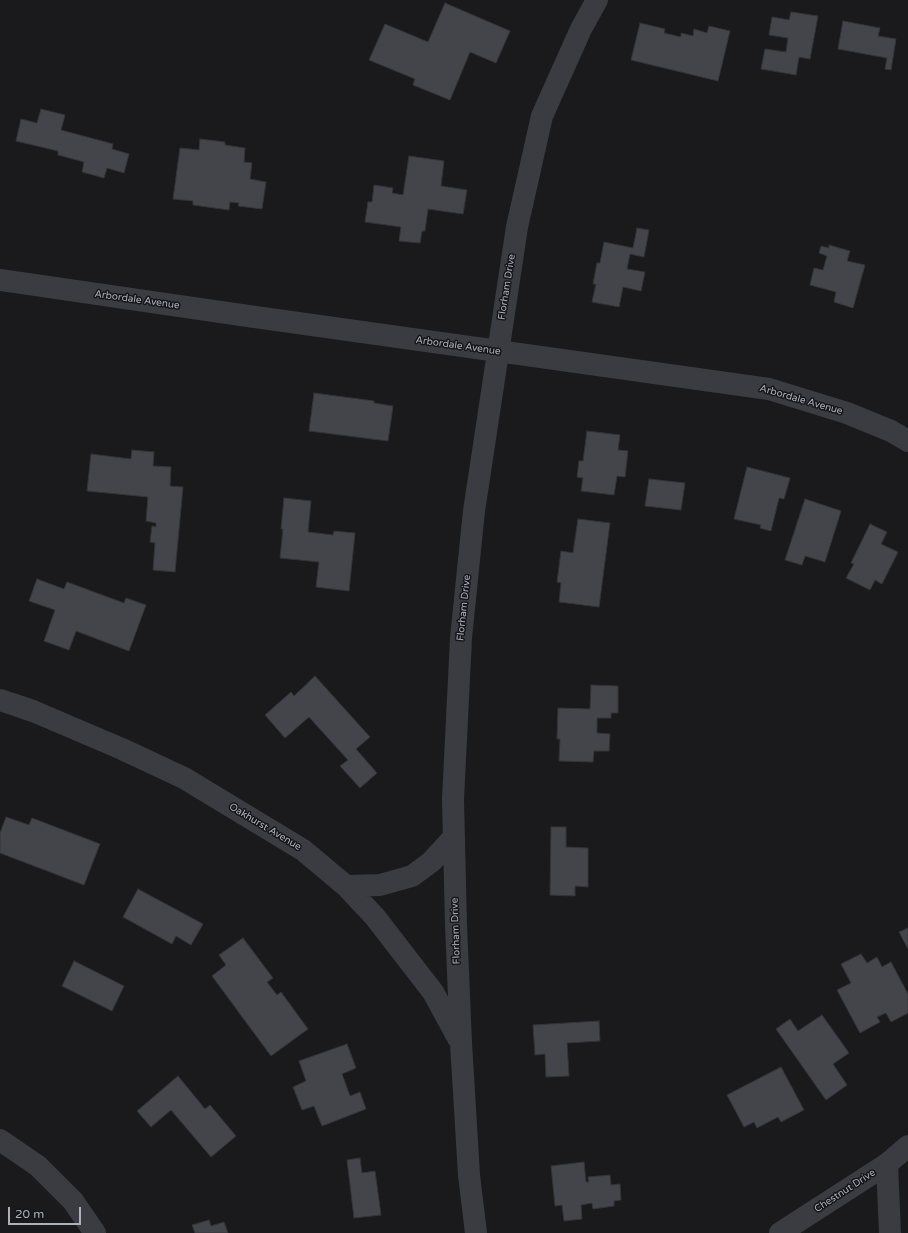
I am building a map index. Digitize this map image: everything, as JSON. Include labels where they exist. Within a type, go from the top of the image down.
[{"type":"street","name":"Florham Drive","points":[[476,1233],[469,1175],[460,1043],[456,925],[453,799],[460,638],[474,511],[517,226],[542,116],[581,29],[597,0]]},
{"type":"street","name":"Arbordale Avenue","points":[[0,280],[497,352],[769,389],[847,413],[891,431],[908,442]]},
{"type":"street","name":"Oakhurst Avenue","points":[[0,700],[33,711],[122,749],[184,778],[303,850],[346,886],[375,917],[433,992],[460,1043]]},
{"type":"street","points":[[346,886],[380,885],[412,876],[431,862],[454,837]]},
{"type":"street","points":[[0,1140],[38,1166],[73,1201],[95,1233]]},
{"type":"street","name":"Chestnut Drive","points":[[780,1233],[887,1164],[908,1146]]},
{"type":"street","points":[[887,1164],[890,1233]]},
{"type":"building","points":[[445,3],[510,31],[496,63],[470,52],[450,100],[413,85],[415,79],[369,60],[385,24],[428,42]]},
{"type":"building","points":[[791,12],[818,16],[810,59],[799,57],[796,75],[761,69],[765,49],[786,52],[788,38],[769,35],[772,17],[789,20]]},
{"type":"building","points":[[843,21],[880,28],[878,36],[896,39],[891,70],[885,69],[887,58],[838,49]]},
{"type":"building","points":[[640,23],[665,29],[664,33],[681,37],[681,33],[693,36],[694,29],[707,33],[709,26],[730,31],[718,81],[631,60]]},
{"type":"building","points":[[41,109],[65,115],[61,130],[113,144],[112,149],[129,154],[124,173],[107,168],[104,178],[82,172],[84,162],[58,155],[58,151],[16,141],[21,119],[37,123]]},
{"type":"building","points":[[200,139],[225,142],[225,145],[245,148],[244,162],[252,163],[250,179],[266,182],[262,209],[238,206],[239,203],[230,202],[229,210],[193,205],[193,201],[173,199],[180,148],[199,150]]},
{"type":"building","points":[[409,156],[444,161],[441,186],[467,190],[463,214],[428,209],[425,231],[422,231],[420,243],[399,241],[401,227],[365,222],[368,202],[372,202],[374,185],[393,188],[392,193],[403,195]]},
{"type":"building","points":[[637,228],[649,230],[644,257],[630,254],[627,269],[645,272],[641,291],[623,287],[619,307],[592,302],[596,284],[593,284],[597,263],[600,263],[604,242],[633,248]]},
{"type":"building","points":[[829,245],[850,251],[847,261],[865,265],[853,308],[834,302],[836,292],[810,285],[814,268],[823,270],[827,256],[819,253],[821,246],[829,248]]},
{"type":"building","points":[[314,393],[374,401],[374,403],[393,406],[388,441],[309,431]]},
{"type":"building","points":[[587,431],[620,435],[618,450],[628,451],[625,477],[617,476],[614,495],[581,491],[583,478],[577,477],[579,461],[583,461]]},
{"type":"building","points":[[132,450],[154,452],[153,466],[171,467],[170,486],[183,487],[175,572],[153,570],[155,543],[150,542],[152,526],[156,527],[156,523],[146,521],[148,497],[87,491],[91,454],[131,459]]},
{"type":"building","points":[[747,467],[790,478],[784,499],[779,498],[771,531],[760,528],[761,525],[734,519]]},
{"type":"building","points":[[649,479],[685,483],[681,510],[645,506]]},
{"type":"building","points":[[284,498],[311,501],[308,532],[333,535],[334,531],[355,533],[349,591],[316,587],[319,562],[280,558]]},
{"type":"building","points":[[805,499],[841,511],[825,562],[805,556],[802,565],[785,560]]},
{"type":"building","points":[[578,519],[610,523],[599,607],[559,602],[561,583],[557,582],[561,551],[573,553]]},
{"type":"building","points":[[870,524],[887,532],[881,544],[898,552],[882,584],[875,580],[870,590],[846,578],[854,564],[851,563]]},
{"type":"building","points":[[37,579],[64,589],[67,582],[124,603],[126,598],[146,605],[129,651],[76,631],[69,650],[44,641],[55,610],[29,601]]},
{"type":"building","points":[[315,676],[370,737],[356,749],[377,773],[360,788],[340,766],[348,760],[309,717],[285,738],[265,715],[291,692],[294,696]]},
{"type":"building","points":[[591,685],[618,686],[618,713],[611,713],[611,718],[597,718],[597,733],[610,734],[609,751],[594,751],[593,762],[559,761],[560,739],[557,739],[558,708],[590,709]]},
{"type":"building","points":[[6,817],[29,825],[32,818],[100,844],[84,885],[0,853],[0,833]]},
{"type":"building","points":[[551,827],[566,827],[566,847],[588,848],[588,887],[575,886],[575,896],[550,895]]},
{"type":"building","points":[[138,889],[203,924],[191,945],[176,936],[172,944],[123,917]]},
{"type":"building","points":[[908,928],[908,949],[899,932]]},
{"type":"building","points":[[243,938],[273,978],[267,982],[277,995],[281,992],[308,1029],[271,1056],[212,976],[226,965],[219,955]]},
{"type":"building","points":[[861,954],[867,963],[877,957],[882,967],[891,962],[908,994],[908,1013],[891,1022],[886,1013],[877,1017],[880,1022],[860,1033],[837,990],[851,983],[841,964]]},
{"type":"building","points":[[74,961],[124,986],[112,1011],[62,986]]},
{"type":"building","points":[[822,1015],[849,1053],[833,1064],[847,1085],[826,1100],[776,1029],[790,1019],[798,1031]]},
{"type":"building","points":[[599,1021],[600,1041],[567,1043],[569,1076],[546,1077],[545,1054],[535,1055],[533,1025]]},
{"type":"building","points":[[347,1044],[356,1068],[342,1074],[350,1096],[360,1092],[366,1109],[322,1126],[314,1106],[302,1110],[293,1087],[306,1081],[299,1061]]},
{"type":"building","points":[[781,1067],[804,1110],[781,1122],[778,1117],[757,1128],[754,1122],[744,1127],[727,1095]]},
{"type":"building","points":[[178,1076],[205,1109],[210,1105],[236,1136],[211,1157],[171,1110],[151,1127],[137,1111]]},
{"type":"building","points":[[360,1158],[362,1173],[375,1171],[381,1215],[354,1218],[347,1160]]},
{"type":"building","points":[[584,1162],[586,1182],[589,1182],[588,1177],[610,1175],[611,1185],[620,1184],[621,1200],[614,1201],[614,1206],[593,1209],[592,1203],[581,1205],[582,1219],[564,1221],[562,1205],[555,1206],[551,1166]]},
{"type":"building","points":[[209,1220],[211,1226],[224,1222],[228,1233],[195,1233],[192,1225]]}]
